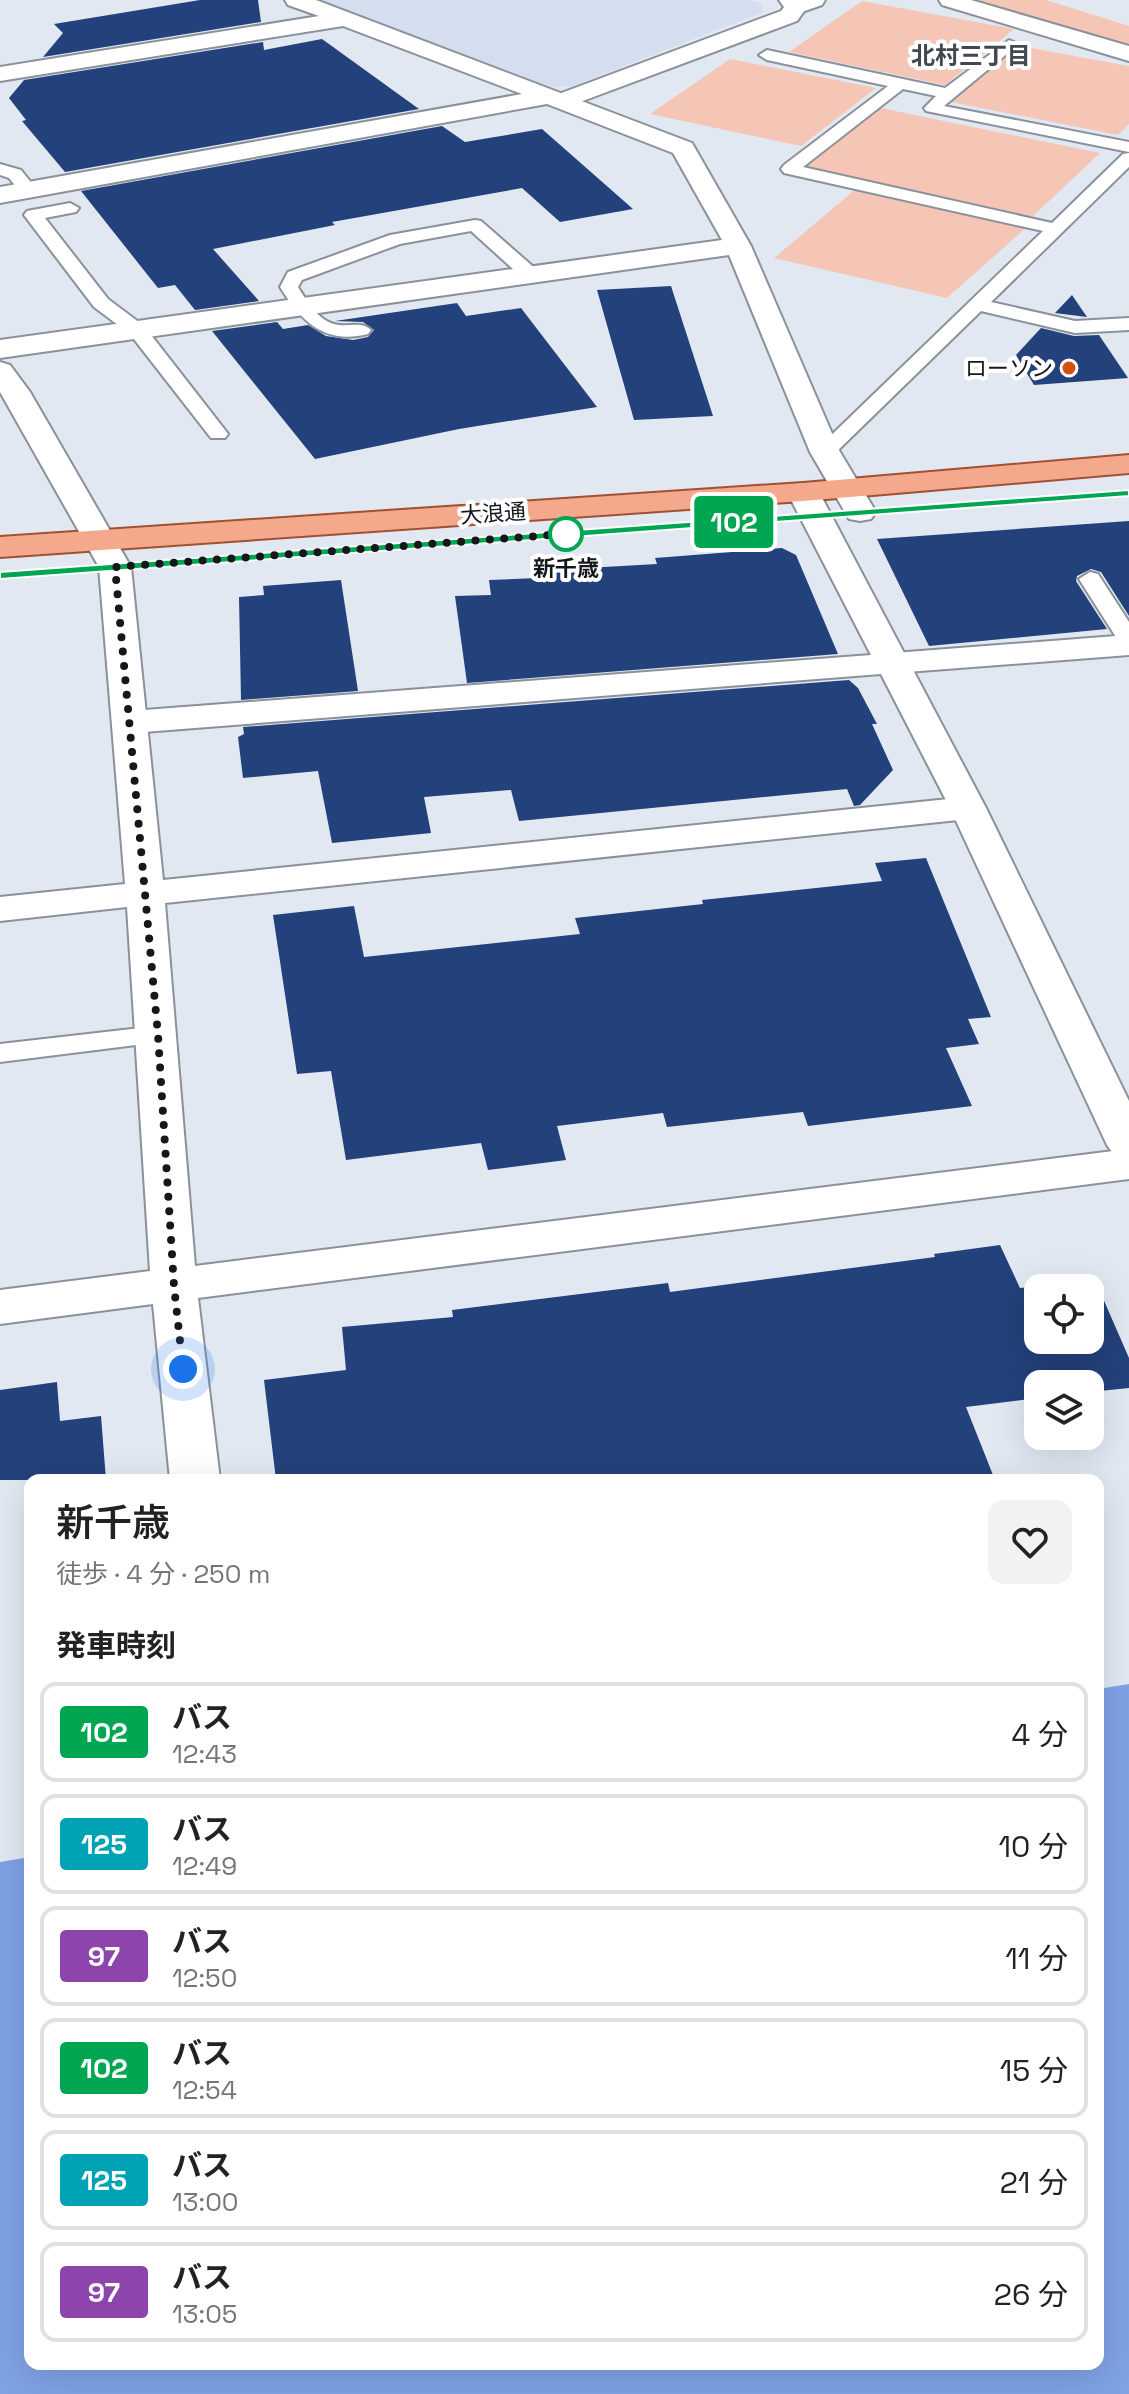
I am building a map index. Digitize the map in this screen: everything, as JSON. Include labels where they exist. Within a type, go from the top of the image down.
[{"type":"main road","name":"大浪通","points":[[0,575],[107,554],[810,504],[1129,464]]},
{"type":"main road","name":"大浪通","points":[[853,500],[1129,493]]},
{"type":"main road","name":"大浪通","points":[[0,547],[107,554]]},
{"type":"street","points":[[296,0],[559,98],[683,148],[738,246],[825,452],[853,500]]},
{"type":"street","points":[[950,0],[989,16],[1129,54]]},
{"type":"street","points":[[0,195],[559,98],[789,16],[800,2]]},
{"type":"street","points":[[0,74],[346,19]]},
{"type":"street","points":[[0,349],[738,246]]},
{"type":"street","points":[[5,386],[107,554],[131,722],[143,894],[158,1035],[174,1286],[194,1474]]},
{"type":"street","points":[[810,504],[968,808],[1129,1145]]},
{"type":"street","points":[[131,722],[1129,642]]},
{"type":"street","points":[[0,909],[968,808]]},
{"type":"street","points":[[0,1307],[1129,1164]]},
{"type":"lane","points":[[1009,45],[932,108],[1129,147]]},
{"type":"lane","points":[[767,55],[948,94]]},
{"type":"lane","points":[[900,84],[790,169],[1057,229]]},
{"type":"lane","points":[[825,452],[1129,158]]},
{"type":"lane","points":[[0,169],[15,174],[28,190]]},
{"type":"lane","points":[[70,208],[33,215],[101,303],[137,330],[218,434]]},
{"type":"lane","points":[[361,330],[333,331],[312,320],[289,287],[295,276],[396,239],[475,225],[531,275]]},
{"type":"lane","points":[[979,305],[1075,327],[1129,324]]},
{"type":"lane","points":[[1090,579],[1129,642]]},
{"type":"lane","points":[[0,1053],[158,1035]]},
{"type":"shaded area","points":[[315,0],[750,0],[761,3],[763,12],[573,86],[551,87]]},
{"type":"shaded area","points":[[964,0],[1046,0],[1129,26],[1129,49]]},
{"type":"shaded area","points":[[862,1],[1014,29],[945,85],[789,52]]},
{"type":"shaded area","points":[[1020,46],[1129,66],[1129,124],[1118,135],[951,102]]},
{"type":"shaded area","points":[[730,59],[876,88],[801,146],[650,114]]},
{"type":"shaded area","points":[[881,108],[1100,153],[1031,218],[804,168]]},
{"type":"shaded area","points":[[856,189],[1026,228],[947,298],[774,258]]},
{"type":"water","points":[[1129,1684],[1129,2394],[0,2394],[0,1862],[24,1858],[24,2370],[1104,2370],[1104,1688]]},
{"type":"building","points":[[200,0],[258,0],[261,22],[43,57],[63,33],[54,24]]},
{"type":"building","points":[[322,39],[419,109],[65,172],[22,121],[26,120],[9,98],[24,80],[263,42],[264,50]]},
{"type":"building","points":[[442,126],[465,142],[542,129],[633,209],[560,222],[522,188],[332,222],[335,225],[213,249],[259,301],[195,310],[175,285],[158,288],[81,191]]},
{"type":"building","points":[[671,286],[713,416],[634,420],[597,290]]},
{"type":"building","points":[[1072,295],[1087,317],[1055,313]]},
{"type":"building","points":[[457,303],[466,316],[521,308],[597,407],[459,429],[315,459],[212,331],[277,322],[283,329],[308,325],[326,336],[353,340],[368,337],[374,330],[363,322],[335,321]]},
{"type":"building","name":"ローソン","points":[[1041,328],[1074,336],[1099,335],[1128,378],[1034,385],[1016,355]]},
{"type":"building","points":[[1129,521],[1129,616],[1101,572],[1091,569],[1077,576],[1076,581],[1107,629],[929,646],[877,539]]},
{"type":"building","points":[[782,548],[796,555],[838,654],[467,683],[455,596],[491,595],[489,580],[537,578],[537,575],[552,574],[551,570],[657,564],[655,558]]},
{"type":"building","points":[[341,580],[358,691],[241,700],[239,597],[264,595],[263,586]]},
{"type":"building","points":[[849,680],[858,688],[877,724],[872,724],[893,770],[860,805],[854,806],[847,789],[519,821],[511,790],[424,797],[431,833],[332,843],[318,771],[243,778],[238,737],[244,734],[243,727]]},
{"type":"building","points":[[926,858],[991,1017],[968,1019],[979,1044],[946,1048],[972,1106],[808,1126],[803,1112],[667,1127],[663,1113],[557,1126],[566,1160],[488,1170],[481,1143],[346,1160],[331,1071],[297,1074],[273,915],[354,906],[364,957],[580,934],[575,918],[703,904],[702,900],[882,881],[875,863]]},
{"type":"building","points":[[1000,1245],[1020,1288],[1024,1288],[1024,1354],[1104,1354],[1104,1301],[1129,1358],[1129,1388],[1104,1391],[1104,1370],[1024,1370],[1024,1400],[966,1407],[993,1474],[275,1474],[264,1380],[346,1370],[342,1327],[453,1317],[452,1310],[668,1283],[670,1292],[935,1257],[934,1254]]},
{"type":"building","points":[[57,1382],[60,1421],[101,1416],[106,1474],[24,1474],[24,1480],[0,1480],[0,1390]]},
{"type":"bus line","name":"102","points":[[0,575],[1129,493]]},
{"type":"place","name":"ローソン","points":[[1069,368]]},
{"type":"place","name":"新千歳","points":[[566,534]]},
{"type":"district","name":"北村三丁目","points":[[971,55]]},
{"type":"route","points":[[183,1369],[174,1286],[158,1035],[115,567],[566,534]]}]
